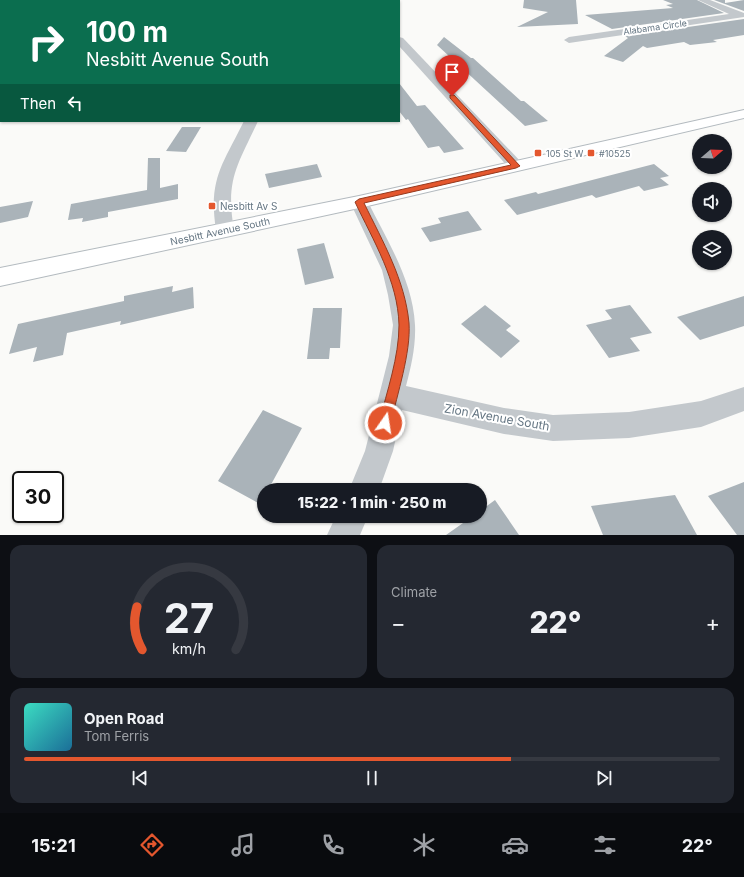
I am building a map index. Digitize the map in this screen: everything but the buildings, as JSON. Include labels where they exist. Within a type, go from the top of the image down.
[{"type":"street","points":[[702,0],[742,16]]},
{"type":"street","name":"Alabama Circle","points":[[569,40],[742,16]]},
{"type":"street","points":[[400,41],[516,166]]},
{"type":"street","name":"Nesbitt Avenue South","points":[[0,277],[359,202],[744,114]]},
{"type":"street","points":[[225,230],[222,214],[222,192],[226,172],[251,122]]},
{"type":"street","points":[[359,202],[392,270],[399,295],[404,324],[401,356],[379,451],[367,483]]},
{"type":"street","name":"Zion Avenue South","points":[[391,395],[504,421],[553,428],[629,425],[701,414],[744,399]]},
{"type":"street","points":[[343,535],[349,523]]},
{"type":"place","name":"105 St W","points":[[538,153]]},
{"type":"place","name":"#10525","points":[[591,153]]},
{"type":"place","name":"Nesbitt Av S","points":[[212,206]]},
{"type":"route","points":[[385,423],[401,356],[404,324],[399,295],[392,270],[359,202],[516,166],[452,96]]}]
